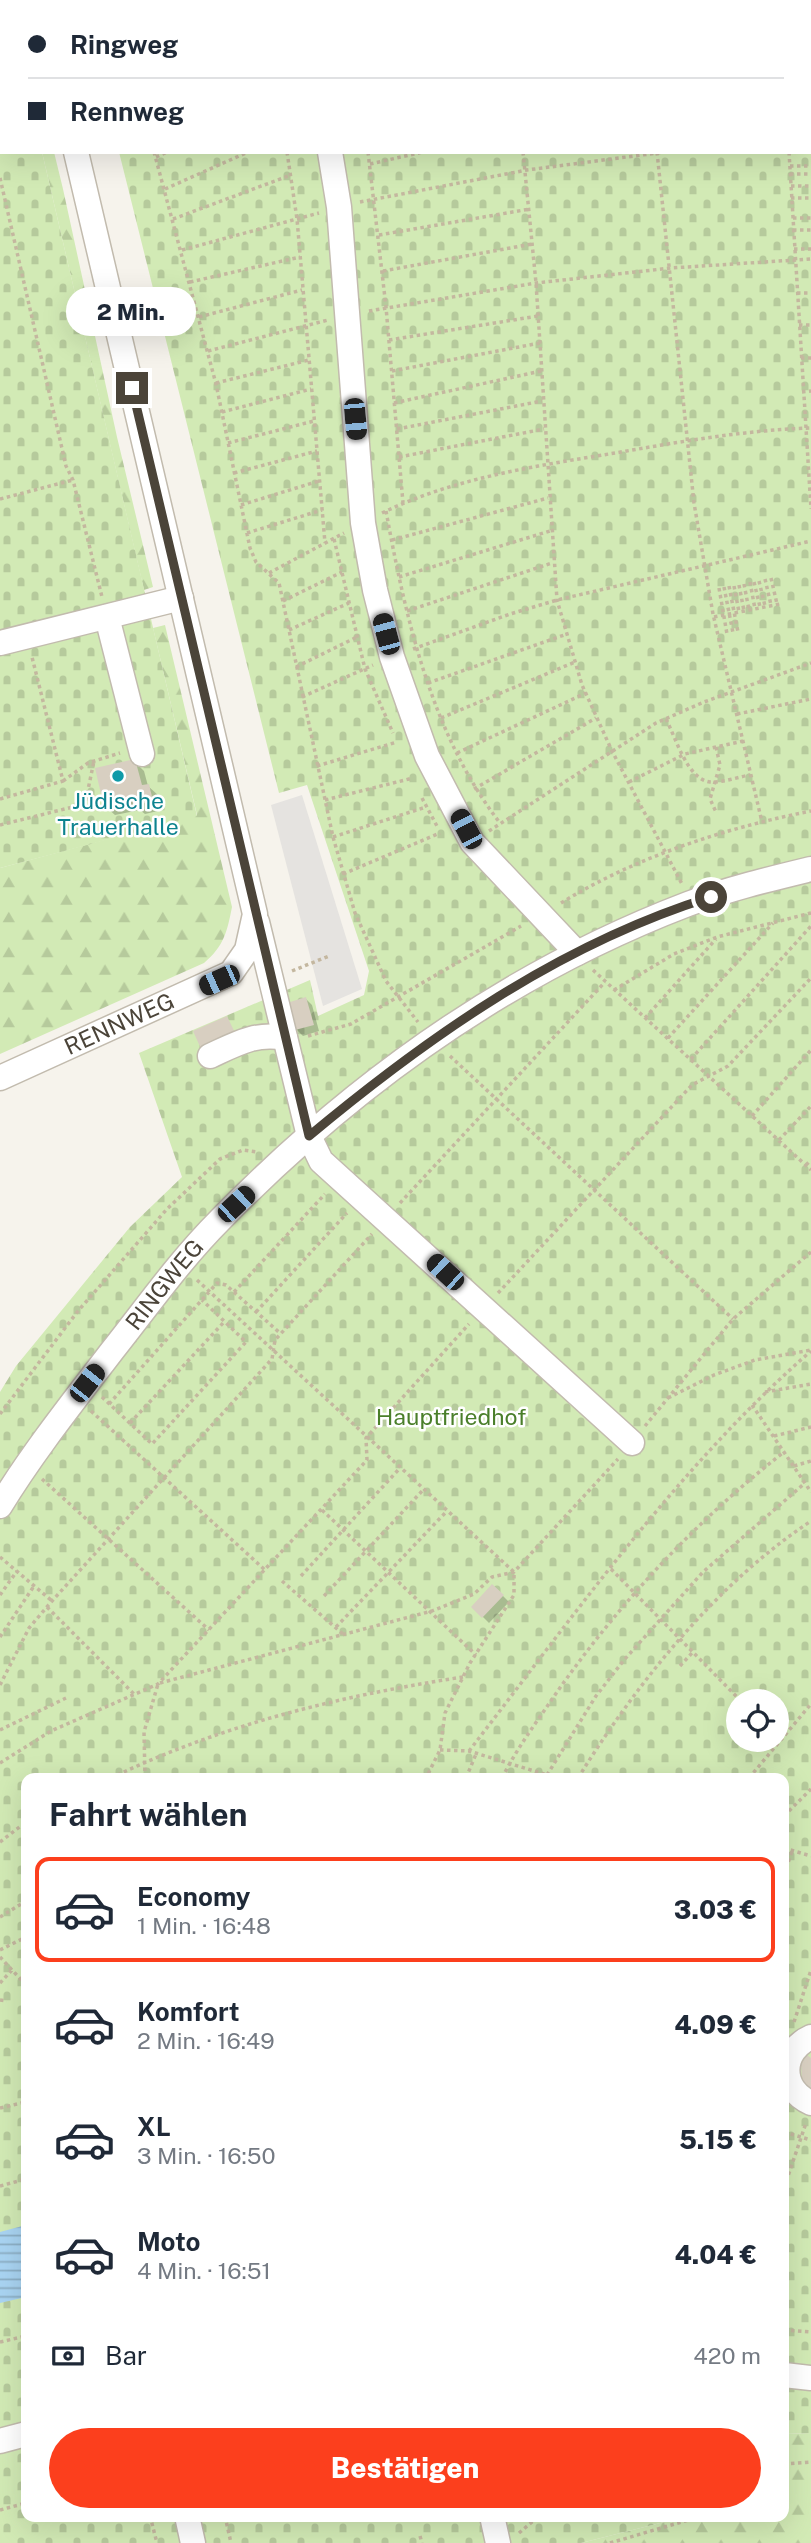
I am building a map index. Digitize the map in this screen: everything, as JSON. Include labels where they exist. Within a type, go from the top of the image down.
[{"type":"street","name":"RENNWEG","points":[[0,1078],[231,973],[247,950],[255,914],[76,154]]},
{"type":"street","points":[[330,154],[339,207],[363,523],[375,590],[392,657],[427,756],[472,842],[577,953]]},
{"type":"street","points":[[0,643],[181,598]]},
{"type":"street","points":[[107,617],[141,750]]},
{"type":"street","name":"RINGWEG","points":[[0,1506],[26,1464],[82,1390],[180,1264],[219,1220],[309,1136],[432,1039],[501,993],[577,953],[691,903],[811,869]]},
{"type":"street","points":[[255,914],[309,1136],[321,1161],[387,1217],[632,1443]]},
{"type":"street","points":[[210,1056],[251,1037],[267,1034],[285,1038]]},
{"type":"street","points":[[789,2060],[803,2030]]},
{"type":"street","points":[[789,2081],[794,2092],[811,2103]]},
{"type":"street","points":[[789,2376],[811,2378]]},
{"type":"street","points":[[0,2441],[21,2435]]},
{"type":"street","points":[[188,2522],[193,2543]]},
{"type":"street","points":[[493,2522],[495,2542]]},
{"type":"path","points":[[165,189],[244,154]]},
{"type":"path","points":[[288,154],[325,543]]},
{"type":"path","points":[[368,154],[376,199],[387,307],[403,503]]},
{"type":"path","points":[[370,164],[414,154]]},
{"type":"path","points":[[523,154],[537,283],[552,563],[557,600],[575,662],[597,718],[691,903]]},
{"type":"path","points":[[182,250],[376,199],[527,170],[649,154]]},
{"type":"path","points":[[657,154],[690,440],[694,503],[713,617],[762,822]]},
{"type":"path","points":[[789,154],[811,509]]},
{"type":"path","points":[[155,155],[208,351],[247,533],[256,562],[279,583],[332,837],[355,913],[387,981],[432,1039],[733,1319]]},
{"type":"path","points":[[790,166],[811,166]]},
{"type":"path","points":[[790,174],[811,174]]},
{"type":"path","points":[[173,219],[291,175]]},
{"type":"path","points":[[0,178],[3,201],[66,466],[73,480],[107,617]]},
{"type":"path","points":[[791,186],[811,186]]},
{"type":"path","points":[[791,198],[811,198]]},
{"type":"path","points":[[379,235],[530,209]]},
{"type":"path","points":[[793,218],[811,218]]},
{"type":"path","points":[[793,230],[811,230]]},
{"type":"path","points":[[383,271],[533,244]]},
{"type":"path","points":[[794,249],[811,249]]},
{"type":"path","points":[[190,282],[300,257]]},
{"type":"path","points":[[208,351],[348,315],[537,283],[671,268],[811,259]]},
{"type":"path","points":[[199,317],[303,290]]},
{"type":"path","points":[[797,293],[811,293]]},
{"type":"path","points":[[389,340],[538,316]]},
{"type":"path","points":[[799,326],[811,325]]},
{"type":"path","points":[[392,371],[540,343]]},
{"type":"path","points":[[801,358],[811,358]]},
{"type":"path","points":[[216,384],[309,360]]},
{"type":"path","points":[[394,403],[541,371]]},
{"type":"path","points":[[222,412],[311,389]]},
{"type":"path","points":[[802,392],[811,391]]},
{"type":"path","points":[[397,429],[543,401]]},
{"type":"path","points":[[228,443],[314,421]]},
{"type":"path","points":[[269,573],[403,503],[482,478],[546,464],[690,440],[811,428]]},
{"type":"path","points":[[399,457],[544,429]]},
{"type":"path","points":[[234,473],[317,451]]},
{"type":"path","points":[[0,499],[73,480]]},
{"type":"path","points":[[241,505],[319,481]]},
{"type":"path","points":[[391,540],[548,498]]},
{"type":"path","points":[[247,533],[322,510]]},
{"type":"path","points":[[386,511],[407,611],[428,683],[474,789],[500,823]]},
{"type":"path","points":[[399,577],[550,531]]},
{"type":"path","points":[[302,697],[418,647],[557,600],[811,541]]},
{"type":"path","points":[[407,611],[552,563]]},
{"type":"path","points":[[283,601],[342,572]]},
{"type":"path","points":[[713,617],[778,604],[744,583]]},
{"type":"path","points":[[737,612],[744,583]]},
{"type":"path","points":[[744,583],[763,607]]},
{"type":"path","points":[[744,583],[763,607]]},
{"type":"path","points":[[744,583],[737,612],[733,633],[737,612],[744,583]]},
{"type":"path","points":[[289,630],[349,603]]},
{"type":"path","points":[[428,683],[567,634]]},
{"type":"path","points":[[27,637],[63,781]]},
{"type":"path","points":[[296,667],[358,637]]},
{"type":"path","points":[[441,718],[575,662]]},
{"type":"path","points":[[472,842],[666,719],[811,663]]},
{"type":"path","points":[[457,753],[586,692]]},
{"type":"path","points":[[737,714],[811,699]]},
{"type":"path","points":[[474,789],[597,718]]},
{"type":"path","points":[[666,719],[695,776],[716,782],[751,775]]},
{"type":"path","points":[[629,782],[685,754],[743,741]]},
{"type":"path","points":[[317,766],[397,742]]},
{"type":"path","points":[[716,747],[720,765],[710,799],[716,812]]},
{"type":"path","points":[[0,799],[63,781],[94,761],[141,750]]},
{"type":"path","points":[[0,825],[85,804],[94,761]]},
{"type":"path","points":[[325,800],[413,778]]},
{"type":"path","points":[[332,837],[426,807]]},
{"type":"path","points":[[343,874],[440,833]]},
{"type":"path","points":[[614,990],[674,954],[717,937],[811,914]]},
{"type":"path","points":[[668,1038],[774,922]]},
{"type":"path","points":[[691,1059],[811,926]]},
{"type":"path","points":[[645,1018],[717,937]]},
{"type":"path","points":[[577,953],[605,982],[811,1170]]},
{"type":"path","points":[[270,980],[329,956]]},
{"type":"path","points":[[145,1773],[144,1732],[158,1684],[367,1460],[366,1438],[484,1308],[692,1085],[728,1066],[811,978]]},
{"type":"path","points":[[0,1685],[10,1660],[47,1607],[272,1359],[271,1350],[281,1334],[605,982]]},
{"type":"path","points":[[752,1116],[811,1050]]},
{"type":"path","points":[[779,1140],[811,1106]]},
{"type":"path","points":[[0,1414],[78,1311],[167,1209],[219,1159],[243,1150],[287,1156]]},
{"type":"path","points":[[806,1165],[811,1160]]},
{"type":"path","points":[[234,1292],[341,1177]]},
{"type":"path","points":[[256,1312],[363,1196]]},
{"type":"path","points":[[0,1763],[51,1731],[158,1684],[432,1611],[474,1594],[492,1577],[514,1572],[632,1443],[733,1319],[811,1252]]},
{"type":"path","points":[[180,1264],[514,1572],[514,1595],[463,1677],[445,1713],[440,1750],[428,1773]]},
{"type":"path","points":[[109,1404],[209,1292],[222,1282],[281,1334]]},
{"type":"path","points":[[82,1390],[109,1404],[152,1444],[246,1342],[202,1300]]},
{"type":"path","points":[[130,1423],[225,1322]]},
{"type":"path","points":[[666,1399],[713,1375],[755,1360],[811,1351]]},
{"type":"path","points":[[469,1751],[596,1583],[764,1392],[811,1351]]},
{"type":"path","points":[[764,1392],[811,1384]]},
{"type":"path","points":[[82,1390],[164,1476],[265,1570]]},
{"type":"path","points":[[752,1405],[811,1492]]},
{"type":"path","points":[[774,1436],[811,1427]]},
{"type":"path","points":[[505,1773],[591,1644],[634,1593],[703,1519],[784,1452]]},
{"type":"path","points":[[794,1466],[811,1461]]},
{"type":"path","points":[[26,1464],[209,1630]]},
{"type":"path","points":[[301,1576],[400,1468]]},
{"type":"path","points":[[548,1773],[596,1696],[660,1620],[703,1572],[805,1483]]},
{"type":"path","points":[[324,1596],[423,1490]]},
{"type":"path","points":[[321,1510],[476,1655]]},
{"type":"path","points":[[335,1628],[447,1511]]},
{"type":"path","points":[[581,1773],[613,1721],[679,1640],[745,1576],[811,1521]]},
{"type":"path","points":[[0,1557],[52,1601]]},
{"type":"path","points":[[611,1569],[729,1689]]},
{"type":"path","points":[[0,1595],[17,1571]]},
{"type":"path","points":[[282,1581],[344,1634]]},
{"type":"path","points":[[0,1637],[34,1586]]},
{"type":"path","points":[[47,1607],[134,1694]]},
{"type":"path","points":[[680,1667],[692,1653]]},
{"type":"path","points":[[122,1773],[229,1729],[350,1696],[463,1677]]},
{"type":"path","points":[[0,1730],[66,1698]]},
{"type":"path","points":[[789,1727],[811,1704]]},
{"type":"path","points":[[440,1750],[469,1751],[541,1773]]},
{"type":"path","points":[[753,1773],[768,1752]]},
{"type":"path","points":[[468,1773],[477,1753]]},
{"type":"path","points":[[789,1811],[811,1789]]},
{"type":"path","points":[[0,1842],[21,1826]]},
{"type":"path","points":[[789,1850],[811,1856]]},
{"type":"path","points":[[789,1860],[792,1851]]},
{"type":"path","points":[[0,1917],[21,1904]]},
{"type":"path","points":[[0,1950],[21,1940]]},
{"type":"path","points":[[0,1956],[21,1980]]},
{"type":"path","points":[[0,1983],[12,1970]]},
{"type":"path","points":[[803,2030],[811,1970]]},
{"type":"path","points":[[0,2000],[8,2001]]},
{"type":"path","points":[[0,2108],[21,2103]]},
{"type":"path","points":[[789,2133],[811,2140]]},
{"type":"path","points":[[789,2173],[799,2144]]},
{"type":"path","points":[[0,2186],[21,2180]]},
{"type":"path","points":[[789,2330],[811,2332]]},
{"type":"path","points":[[0,2342],[21,2337]]},
{"type":"path","points":[[789,2464],[811,2462]]},
{"type":"path","points":[[0,2510],[21,2504]]},
{"type":"path","points":[[152,2522],[157,2543]]},
{"type":"path","points":[[226,2522],[231,2543]]},
{"type":"path","points":[[610,2543],[682,2522]]},
{"type":"path","points":[[420,2536],[422,2543]]},
{"type":"green space","points":[[0,154],[42,154],[197,816],[0,868]]},
{"type":"green space","points":[[42,154],[54,154],[63,189],[153,587],[144,590]]},
{"type":"green space","name":"Hauptfriedhof","points":[[119,154],[811,154],[811,2433],[789,2434],[789,1773],[21,1773],[21,2522],[664,2522],[581,2543],[0,2543],[0,1392],[16,1366],[130,1227],[182,1177],[139,1053],[310,980],[318,1016],[364,995],[369,971],[307,785],[279,793]]},
{"type":"green space","points":[[165,625],[232,907],[224,938],[204,963],[0,1054],[0,868],[197,815],[153,628]]},
{"type":"green space","points":[[811,2433],[811,2543],[581,2543],[664,2522],[789,2522],[789,2434]]},
{"type":"shaded area","points":[[302,795],[362,989],[323,1006],[271,805]]},
{"type":"water","points":[[21,2226],[21,2298],[0,2303],[0,2232]]},
{"type":"building","name":"Jüdische Trauerhalle","points":[[135,759],[142,785],[149,784],[153,801],[133,806],[132,800],[104,807],[95,768]]},
{"type":"building","points":[[306,997],[314,1025],[295,1030],[287,1003]]},
{"type":"building","points":[[227,1016],[236,1035],[202,1051],[193,1031]]},
{"type":"building","points":[[492,1584],[504,1595],[482,1618],[471,1607]]},
{"type":"building","points":[[807,2055],[811,2058],[811,2096],[796,2081],[802,2078],[801,2064]]},
{"type":"place","name":"Jüdische Trauerhalle","points":[[118,776]]},
{"type":"route","points":[[132,388],[275,1002],[309,1136],[370,1085],[501,993],[633,927],[711,897]]}]
